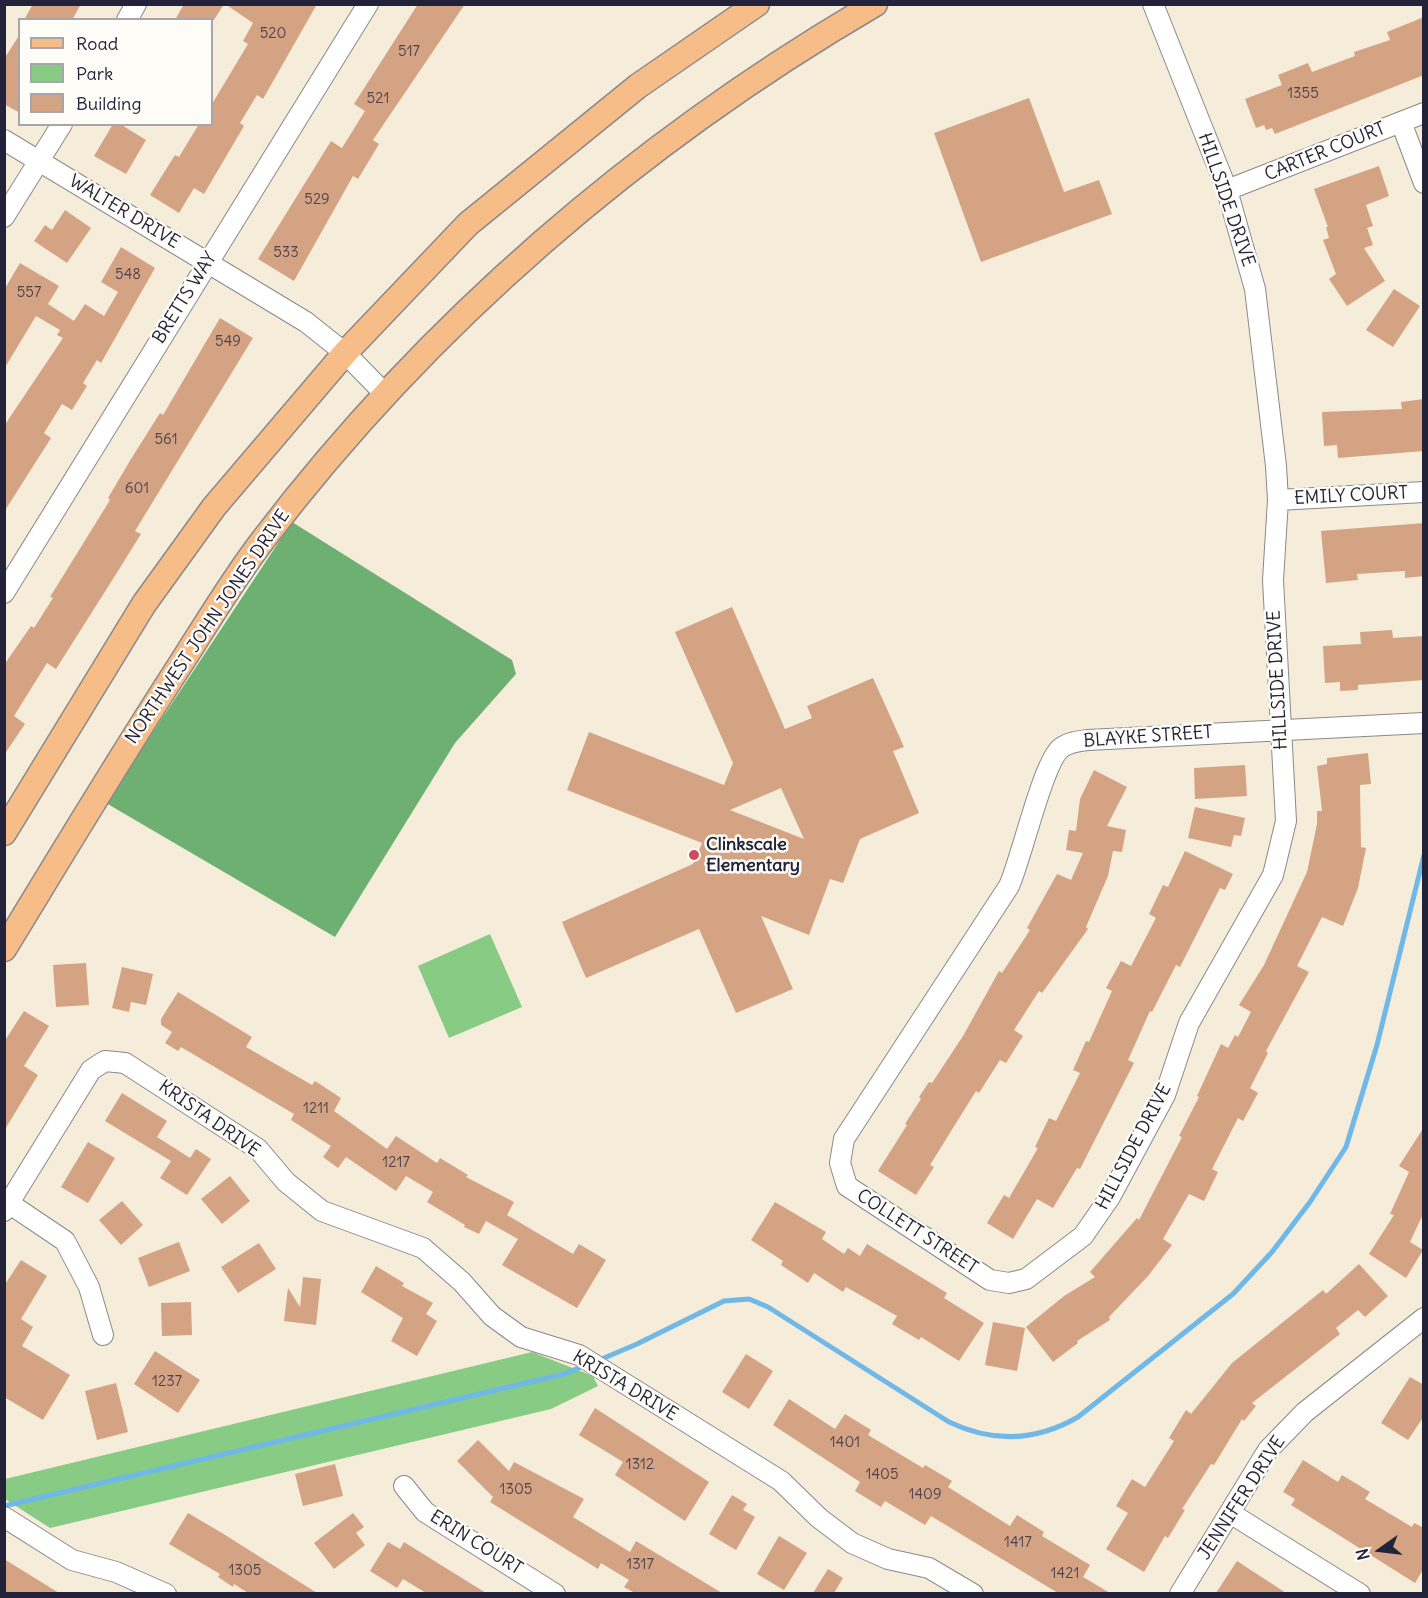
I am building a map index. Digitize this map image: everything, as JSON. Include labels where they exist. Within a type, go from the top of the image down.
[{"type":"main road","points":[[4,833],[144,604],[214,507],[345,353],[485,210],[638,86],[757,4]]},
{"type":"main road","name":"NORTHWEST JOHN JONES DRIVE","points":[[4,949],[122,754],[262,542],[385,394],[511,269],[589,201],[676,134],[807,44],[875,4]]},
{"type":"street","points":[[128,18],[136,4]]},
{"type":"street","name":"BRETTS WAY","points":[[4,593],[368,4]]},
{"type":"street","name":"HILLSIDE DRIVE","points":[[1009,1283],[1026,1278],[1083,1236],[1110,1197],[1165,1095],[1189,1023],[1273,875],[1286,821],[1273,580],[1278,500],[1255,288],[1227,190],[1153,4]]},
{"type":"street","name":"CARTER COURT","points":[[1227,190],[1424,113]]},
{"type":"street","points":[[1401,122],[1424,183]]},
{"type":"street","points":[[4,217],[61,126]]},
{"type":"street","name":"WALTER DRIVE","points":[[4,140],[306,322],[345,353],[385,394]]},
{"type":"street","name":"EMILY COURT","points":[[1278,500],[1424,492]]},
{"type":"street","name":"BLAYKE STREET","points":[[840,1163],[844,1139],[1009,886],[1019,863],[1049,766],[1062,747],[1088,740],[1424,723]]},
{"type":"street","name":"KRISTA DRIVE","points":[[6,1204],[91,1070],[105,1061],[125,1063],[258,1149],[286,1182],[322,1211],[423,1248],[462,1282],[492,1316],[521,1337],[579,1355],[781,1481],[819,1518],[852,1543],[888,1559],[929,1568],[973,1593]]},
{"type":"street","name":"COLLETT STREET","points":[[840,1163],[847,1186],[990,1280],[1009,1283]]},
{"type":"street","points":[[6,1204],[65,1241],[89,1287],[103,1335]]},
{"type":"street","name":"JENNIFER DRIVE","points":[[1180,1593],[1268,1450],[1287,1429],[1421,1326]]},
{"type":"street","name":"ERIN COURT","points":[[404,1486],[425,1512],[555,1593]]},
{"type":"street","points":[[1230,1513],[1360,1593]]},
{"type":"street","points":[[12,1521],[72,1560],[116,1572],[166,1593]]},
{"type":"green space","points":[[292,522],[512,660],[516,674],[455,743],[335,937],[106,803]]},
{"type":"green space","points":[[490,934],[522,1007],[449,1038],[418,966]]},
{"type":"green space","points":[[532,1352],[593,1376],[598,1386],[551,1409],[50,1528],[5,1499],[5,1479]]},
{"type":"building","points":[[33,4],[81,4],[73,18],[25,18]]},
{"type":"building","points":[[184,4],[224,4],[214,20],[213,18],[176,18]]},
{"type":"building","points":[[225,4],[317,4],[263,99],[257,95],[240,123],[244,126],[204,194],[194,188],[179,213],[150,195],[175,155],[179,157],[198,126],[213,126],[213,102],[248,44],[243,41],[253,23]]},
{"type":"building","points":[[418,4],[465,4],[373,140],[379,144],[358,179],[353,176],[294,281],[258,259],[331,141],[342,148],[365,111],[354,104]]},
{"type":"building","points":[[1424,17],[1424,75],[1275,134],[1272,128],[1266,130],[1264,125],[1256,128],[1245,99],[1282,85],[1278,75],[1308,63],[1312,72],[1355,56],[1354,52],[1390,40],[1387,32]]},
{"type":"building","points":[[18,37],[18,112],[4,104],[4,59]]},
{"type":"building","points":[[1029,98],[1064,192],[1099,180],[1112,214],[981,262],[934,133]]},
{"type":"building","points":[[112,126],[123,126],[146,140],[126,174],[94,156]]},
{"type":"building","points":[[1379,166],[1389,196],[1366,205],[1373,226],[1367,228],[1373,245],[1364,248],[1385,281],[1347,306],[1329,279],[1336,274],[1323,240],[1329,238],[1326,227],[1328,227],[1314,189]]},
{"type":"building","points":[[65,210],[91,228],[67,263],[34,241],[45,225],[52,230]]},
{"type":"building","points":[[121,247],[155,268],[101,363],[97,360],[83,383],[87,386],[72,410],[62,404],[44,433],[51,438],[4,512],[4,426],[63,338],[57,335],[60,330],[36,316],[4,369],[4,290],[20,263],[59,286],[48,304],[74,321],[85,304],[104,316],[118,292],[101,282]]},
{"type":"building","points":[[1394,289],[1420,306],[1393,347],[1366,330]]},
{"type":"building","points":[[220,318],[253,338],[135,531],[141,534],[118,571],[56,669],[47,663],[14,716],[25,724],[4,755],[4,665],[31,626],[34,628],[53,598],[50,597],[110,500],[108,498],[131,459],[160,413],[163,415]]},
{"type":"building","points":[[1424,399],[1424,451],[1338,458],[1337,445],[1324,446],[1322,412],[1402,409],[1401,402]]},
{"type":"building","points":[[1424,523],[1424,576],[1405,578],[1405,571],[1357,574],[1358,580],[1326,583],[1321,531]]},
{"type":"building","points":[[732,607],[785,729],[812,718],[807,706],[873,678],[904,747],[893,751],[919,813],[860,839],[843,883],[830,879],[809,935],[761,916],[793,989],[736,1013],[699,929],[586,978],[562,922],[693,864],[702,843],[567,790],[589,732],[724,785],[733,763],[675,632]],"holes":[[[781,788],[804,839],[730,810]]]},
{"type":"building","points":[[1392,630],[1393,638],[1424,636],[1424,680],[1358,685],[1358,690],[1340,691],[1340,682],[1325,683],[1323,646],[1361,644],[1360,632]]},
{"type":"building","points":[[1368,753],[1371,784],[1360,785],[1361,847],[1366,848],[1358,888],[1343,926],[1322,917],[1297,966],[1309,972],[1266,1051],[1268,1053],[1250,1088],[1258,1093],[1243,1121],[1238,1118],[1212,1169],[1218,1172],[1204,1201],[1189,1194],[1163,1239],[1172,1245],[1148,1276],[1109,1317],[1110,1320],[1077,1341],[1078,1343],[1053,1362],[1026,1327],[1064,1296],[1095,1277],[1090,1272],[1137,1218],[1139,1220],[1182,1137],[1179,1136],[1199,1097],[1197,1096],[1221,1044],[1228,1048],[1235,1035],[1238,1037],[1251,1012],[1239,1005],[1264,965],[1307,872],[1317,824],[1317,811],[1322,811],[1317,766],[1327,764],[1327,758]]},
{"type":"building","points":[[1245,765],[1247,796],[1195,799],[1194,768]]},
{"type":"building","points":[[1094,770],[1127,787],[1107,826],[1126,830],[1122,852],[1113,851],[1108,876],[1086,927],[1088,929],[1042,993],[1039,991],[1014,1030],[1023,1036],[1006,1063],[1000,1060],[979,1093],[976,1091],[930,1165],[934,1167],[916,1195],[878,1171],[907,1125],[905,1124],[921,1099],[919,1097],[929,1082],[932,1083],[963,1036],[999,971],[1002,973],[1030,930],[1027,928],[1057,874],[1071,880],[1083,853],[1066,850],[1069,830],[1076,831],[1080,799]]},
{"type":"building","points":[[1195,807],[1245,818],[1241,836],[1234,835],[1231,847],[1188,838]]},
{"type":"building","points":[[1185,851],[1233,874],[1225,890],[1220,888],[1180,967],[1176,965],[1152,1012],[1150,1011],[1128,1060],[1134,1063],[1080,1169],[1077,1168],[1053,1208],[1037,1199],[1013,1239],[987,1223],[1004,1195],[1009,1198],[1038,1148],[1035,1147],[1049,1118],[1056,1121],[1080,1073],[1073,1070],[1086,1041],[1089,1042],[1112,991],[1106,988],[1121,961],[1131,966],[1156,918],[1149,914],[1163,885],[1168,887]]},
{"type":"building","points":[[86,963],[89,1005],[56,1007],[53,965]]},
{"type":"building","points":[[122,967],[153,974],[146,1005],[131,1002],[129,1012],[112,1008]]},
{"type":"building","points":[[178,992],[252,1037],[246,1047],[312,1085],[315,1081],[341,1098],[334,1111],[387,1149],[396,1136],[437,1163],[440,1158],[468,1175],[466,1177],[514,1202],[507,1215],[573,1254],[579,1244],[606,1260],[577,1308],[502,1265],[518,1239],[486,1221],[479,1234],[464,1227],[465,1225],[427,1202],[433,1192],[406,1176],[396,1191],[346,1157],[338,1168],[323,1157],[331,1146],[291,1120],[294,1114],[181,1047],[178,1051],[165,1043],[172,1032],[161,1025],[161,1019]]},
{"type":"building","points":[[24,1011],[49,1026],[24,1066],[38,1075],[4,1131],[4,1042]]},
{"type":"building","points":[[122,1093],[167,1121],[157,1137],[190,1158],[196,1149],[211,1159],[187,1195],[160,1178],[171,1161],[105,1121]]},
{"type":"building","points":[[1424,1127],[1424,1212],[1410,1242],[1423,1250],[1406,1278],[1369,1254],[1394,1215],[1390,1214],[1409,1172],[1399,1166]]},
{"type":"building","points":[[88,1142],[115,1158],[88,1203],[61,1187]]},
{"type":"building","points":[[230,1176],[250,1201],[222,1224],[201,1199]]},
{"type":"building","points":[[122,1201],[143,1225],[121,1245],[99,1220]]},
{"type":"building","points":[[775,1202],[826,1232],[822,1239],[844,1254],[848,1248],[860,1256],[867,1244],[947,1293],[944,1298],[984,1323],[959,1361],[921,1337],[919,1340],[892,1324],[897,1316],[846,1287],[843,1292],[814,1273],[808,1283],[781,1265],[783,1261],[751,1240]]},
{"type":"building","points":[[179,1242],[190,1271],[149,1287],[138,1258]]},
{"type":"building","points":[[259,1243],[276,1269],[238,1293],[221,1267]]},
{"type":"building","points":[[21,1260],[47,1276],[21,1319],[33,1327],[22,1346],[70,1375],[43,1420],[4,1397],[4,1286]]},
{"type":"building","points":[[1359,1264],[1388,1296],[1365,1317],[1358,1310],[1336,1328],[1340,1334],[1252,1403],[1256,1406],[1244,1421],[1242,1419],[1214,1465],[1211,1464],[1182,1509],[1185,1510],[1168,1538],[1165,1536],[1144,1572],[1106,1549],[1128,1513],[1116,1506],[1132,1479],[1145,1487],[1174,1441],[1169,1438],[1186,1410],[1191,1414],[1232,1363],[1323,1290],[1326,1294]]},
{"type":"building","points":[[376,1266],[404,1283],[402,1286],[433,1303],[426,1314],[437,1321],[417,1356],[391,1341],[403,1318],[361,1292]]},
{"type":"building","points":[[303,1277],[321,1279],[316,1325],[284,1321],[288,1288],[300,1307]]},
{"type":"building","points":[[191,1302],[192,1335],[162,1336],[161,1303]]},
{"type":"building","points":[[993,1322],[1025,1328],[1017,1371],[985,1365]]},
{"type":"building","points":[[155,1351],[200,1380],[178,1413],[134,1384]]},
{"type":"building","points":[[746,1354],[773,1371],[749,1409],[722,1392]]},
{"type":"building","points":[[1410,1377],[1424,1385],[1424,1416],[1408,1440],[1381,1423]]},
{"type":"building","points":[[116,1383],[128,1432],[97,1440],[85,1391]]},
{"type":"building","points":[[789,1399],[835,1429],[845,1414],[871,1430],[868,1435],[923,1468],[925,1465],[952,1481],[948,1487],[1010,1526],[1017,1515],[1044,1532],[1042,1536],[1090,1565],[1083,1577],[1110,1593],[1058,1593],[931,1516],[925,1525],[885,1501],[881,1507],[855,1491],[860,1482],[773,1425]]},
{"type":"building","points":[[595,1408],[709,1482],[685,1521],[615,1475],[623,1462],[579,1435]]},
{"type":"building","points":[[478,1440],[509,1471],[514,1462],[584,1499],[573,1517],[630,1552],[636,1541],[722,1593],[635,1593],[624,1587],[629,1580],[601,1563],[598,1569],[490,1502],[493,1497],[457,1461]]},
{"type":"building","points":[[1303,1460],[1338,1482],[1342,1475],[1370,1492],[1365,1499],[1412,1527],[1414,1523],[1424,1528],[1424,1568],[1415,1583],[1291,1505],[1295,1499],[1283,1492]]},
{"type":"building","points":[[335,1464],[343,1496],[303,1506],[295,1474]]},
{"type":"building","points":[[732,1495],[747,1504],[743,1510],[755,1517],[736,1550],[709,1534]]},
{"type":"building","points":[[188,1513],[317,1593],[248,1593],[234,1584],[233,1587],[218,1577],[220,1574],[169,1544]]},
{"type":"building","points":[[353,1513],[364,1527],[356,1533],[365,1545],[334,1569],[314,1543]]},
{"type":"building","points":[[779,1536],[807,1553],[784,1590],[757,1574]]},
{"type":"building","points":[[388,1542],[400,1549],[404,1542],[486,1593],[426,1593],[403,1579],[397,1588],[370,1571]]},
{"type":"building","points":[[4,1559],[59,1593],[4,1593]]},
{"type":"building","points":[[1237,1561],[1286,1593],[1216,1593]]},
{"type":"building","points":[[828,1569],[843,1578],[834,1593],[813,1593]]},
{"type":"waterway","points":[[597,1361],[724,1301],[749,1299],[768,1307],[949,1422],[965,1429],[982,1434],[1014,1437],[1046,1431],[1078,1417],[1233,1294],[1272,1252],[1310,1202],[1346,1147],[1377,1045],[1424,855]]},
{"type":"waterway","points":[[4,1506],[564,1374],[586,1365]]},
{"type":"place","name":"Clinkscale Elementary","points":[[694,855]]}]
